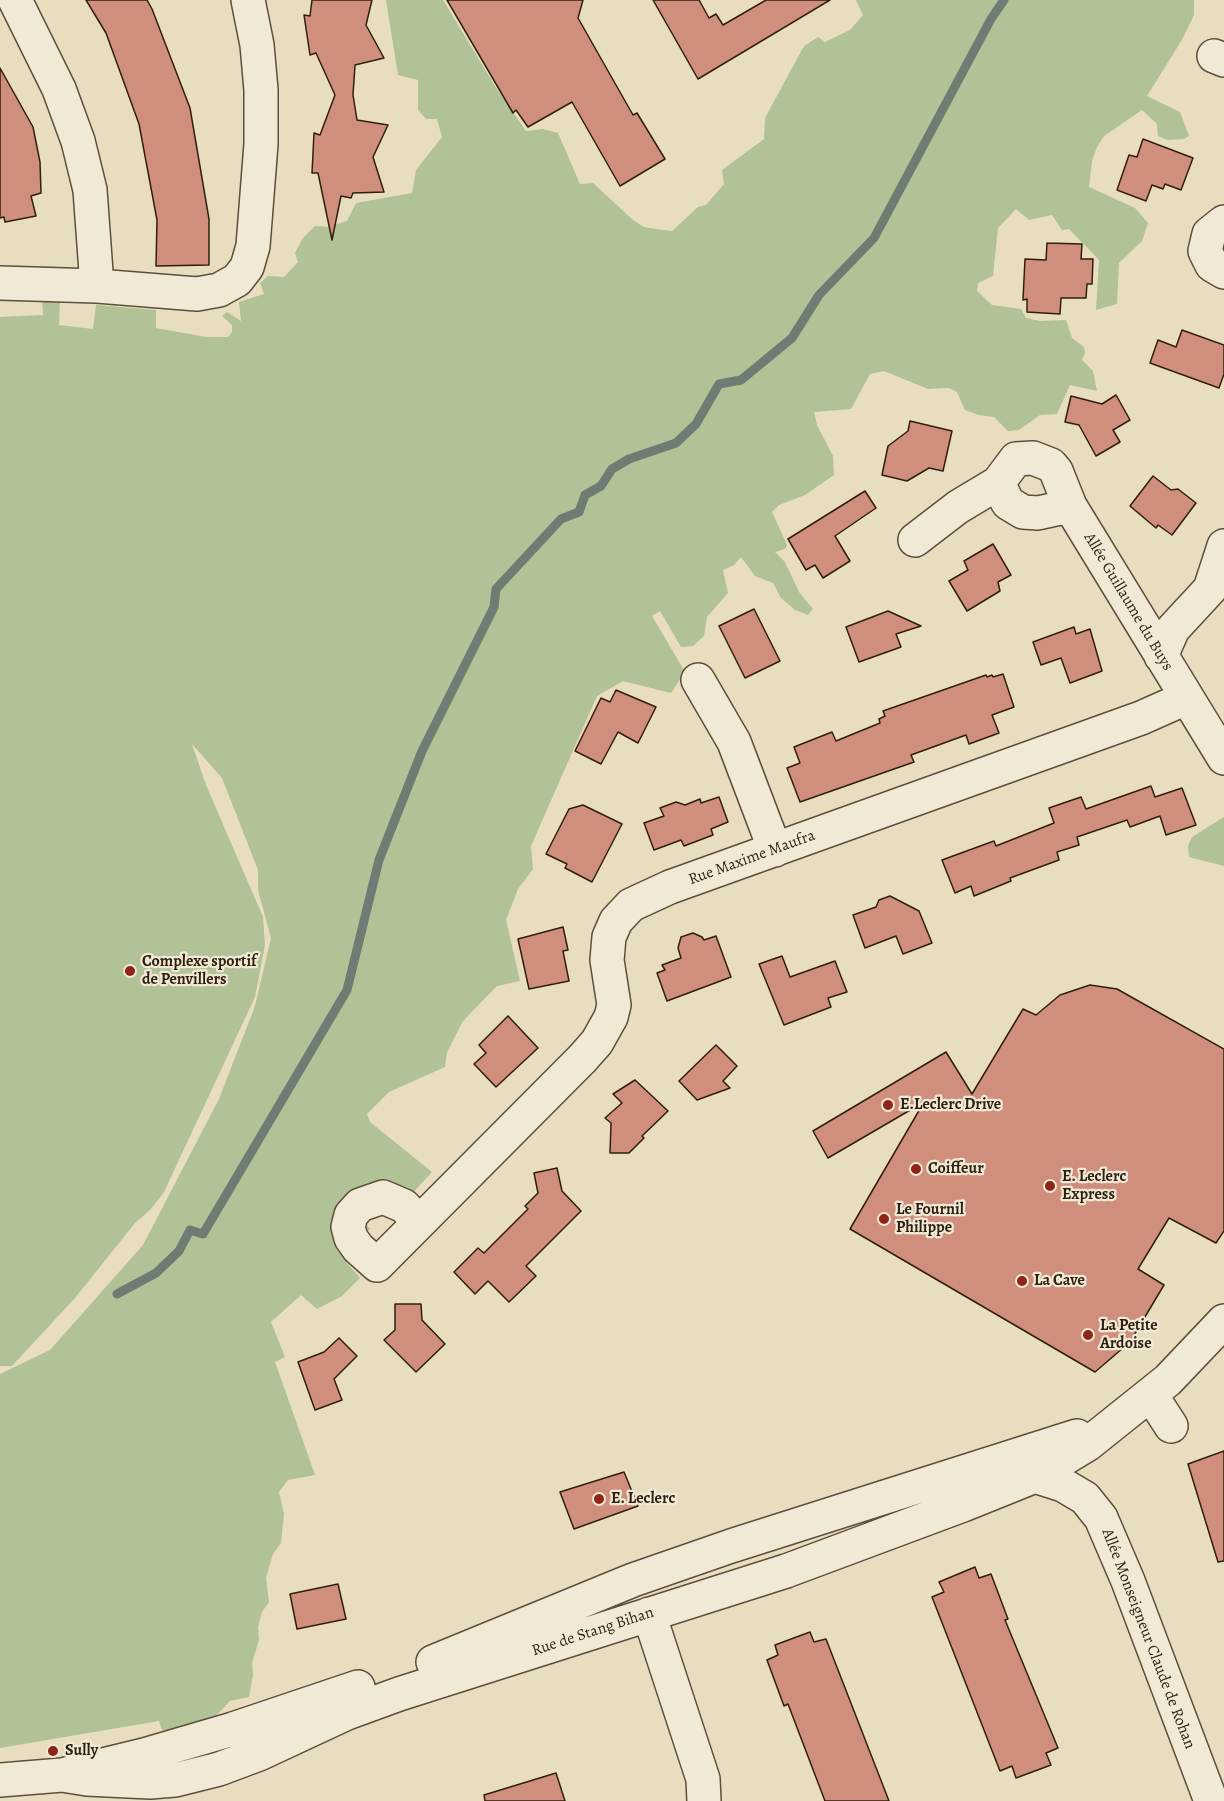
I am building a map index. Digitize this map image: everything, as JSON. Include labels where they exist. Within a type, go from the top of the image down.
[{"type":"street","points":[[15,0],[48,65],[78,141],[90,190],[97,286]]},
{"type":"street","points":[[0,283],[207,293],[237,280],[247,267],[257,220],[261,90],[257,45],[248,0]]},
{"type":"street","points":[[1224,222],[1209,234],[1205,251],[1212,265],[1224,272]]},
{"type":"street","name":"Allée Guillaume du Buys","points":[[915,540],[958,507],[998,483],[1016,459],[1026,457],[1042,460],[1056,471],[1070,507],[1186,698]]},
{"type":"street","points":[[998,483],[1008,503],[1023,512],[1038,513],[1070,507]]},
{"type":"street","points":[[1161,656],[1173,629],[1219,583],[1224,546]]},
{"type":"street","points":[[698,680],[734,742],[775,850]]},
{"type":"street","points":[[1186,698],[1224,758]]},
{"type":"street","name":"Rue Maxime Maufra","points":[[419,1222],[582,1059],[602,1035],[614,1005],[607,960],[609,937],[622,914],[645,897],[1141,718],[1186,698]]},
{"type":"street","name":"Rue de Stang Bihan","points":[[199,1769],[259,1754],[347,1713],[522,1654],[786,1571],[857,1546],[1035,1476],[1088,1444],[1151,1395],[1206,1342],[1224,1321]]},
{"type":"street","points":[[1151,1395],[1171,1426]]},
{"type":"street","name":"Rue de Stang Bihan","points":[[0,1780],[62,1775],[131,1782],[175,1780],[283,1722],[297,1707],[434,1661],[633,1580],[730,1546],[1108,1427]]},
{"type":"street","name":"Allée Monseigneur Claude de Rohan","points":[[1035,1476],[1064,1485],[1084,1498],[1101,1518],[1128,1581],[1211,1801]]},
{"type":"street","points":[[522,1654],[538,1636],[549,1630],[691,1578],[730,1546],[786,1571]]},
{"type":"street","points":[[649,1614],[703,1779],[704,1801]]},
{"type":"green space","points":[[386,0],[443,0],[495,86],[526,131],[543,129],[558,133],[580,184],[593,183],[633,220],[644,227],[655,229],[672,231],[698,207],[706,205],[724,184],[722,170],[764,139],[765,118],[804,46],[818,37],[825,42],[850,30],[863,15],[856,0],[1194,0],[1194,15],[1183,38],[1147,96],[1180,112],[1189,136],[1184,139],[1167,140],[1158,136],[1157,124],[1142,110],[1104,136],[1097,147],[1092,161],[1089,187],[1135,208],[1148,223],[1142,241],[1119,263],[1117,304],[1096,310],[1099,260],[1069,229],[1062,230],[1052,215],[1029,220],[1016,209],[998,228],[993,276],[978,283],[977,291],[992,305],[1021,309],[1026,318],[1040,321],[1066,320],[1072,338],[1084,347],[1085,353],[1082,360],[1093,371],[1097,391],[1070,385],[1057,414],[1040,415],[1019,430],[1008,431],[994,417],[965,410],[957,392],[949,388],[928,389],[884,371],[870,374],[851,409],[814,412],[817,425],[833,456],[834,475],[805,495],[779,505],[772,512],[787,545],[785,549],[775,552],[785,562],[799,592],[813,609],[808,615],[795,610],[781,598],[773,583],[755,576],[741,557],[734,565],[723,570],[728,593],[707,617],[704,636],[693,646],[681,647],[660,611],[652,616],[685,672],[671,693],[623,681],[597,696],[531,846],[533,869],[518,889],[506,920],[520,981],[497,986],[463,1021],[447,1052],[445,1067],[389,1092],[367,1114],[370,1122],[432,1172],[409,1197],[347,1202],[370,1229],[357,1242],[346,1262],[360,1278],[342,1296],[317,1309],[301,1295],[271,1322],[285,1357],[275,1362],[315,1475],[288,1480],[279,1492],[284,1514],[281,1543],[273,1554],[266,1578],[269,1602],[262,1612],[258,1627],[259,1640],[252,1663],[253,1675],[249,1697],[230,1701],[215,1717],[187,1730],[162,1730],[159,1721],[0,1748],[0,1374],[50,1350],[143,1245],[219,1099],[255,1006],[271,938],[258,890],[258,870],[222,778],[192,744],[206,785],[263,917],[265,945],[255,997],[164,1192],[151,1209],[135,1223],[75,1298],[12,1366],[0,1366],[0,317],[43,315],[42,296],[60,297],[59,325],[93,329],[96,305],[156,310],[156,328],[206,337],[228,337],[232,332],[232,325],[222,316],[227,312],[241,321],[239,302],[264,294],[260,283],[268,276],[284,277],[298,262],[295,253],[303,238],[315,226],[328,227],[347,221],[356,203],[412,193],[416,170],[442,137],[437,119],[426,119],[418,110],[418,80],[398,75]]},
{"type":"green space","points":[[1224,817],[1224,866],[1189,857],[1188,846],[1192,837]]},
{"type":"building","points":[[86,0],[147,0],[152,9],[190,108],[209,219],[209,265],[156,266],[157,220],[139,124],[106,33]]},
{"type":"building","points":[[312,0],[372,0],[366,25],[384,58],[355,65],[353,95],[357,120],[388,125],[373,157],[384,192],[353,193],[351,198],[341,196],[332,240],[318,173],[312,173],[314,133],[320,135],[335,95],[316,53],[310,55],[304,15],[310,16]]},
{"type":"building","points":[[447,0],[583,0],[578,18],[633,115],[637,113],[665,159],[620,186],[572,102],[528,127],[516,110],[513,113]]},
{"type":"building","points":[[653,0],[699,0],[709,18],[716,14],[723,25],[766,0],[830,0],[698,79]]},
{"type":"building","points":[[0,68],[33,127],[40,162],[41,193],[31,196],[36,216],[5,222],[4,217],[0,218]]},
{"type":"building","points":[[1143,139],[1193,158],[1181,190],[1165,184],[1163,189],[1152,185],[1146,201],[1117,190],[1129,155],[1137,157]]},
{"type":"building","points":[[1047,243],[1082,244],[1081,259],[1093,259],[1092,284],[1087,284],[1086,298],[1061,298],[1060,314],[1027,312],[1027,299],[1023,300],[1025,259],[1046,260]]},
{"type":"building","points":[[1182,330],[1224,345],[1224,374],[1219,388],[1150,363],[1158,340],[1176,347]]},
{"type":"building","points":[[1116,395],[1130,420],[1113,430],[1120,442],[1096,456],[1079,425],[1065,422],[1071,396],[1102,404]]},
{"type":"building","points":[[910,421],[952,431],[943,471],[929,468],[907,481],[882,475],[888,446],[908,431]]},
{"type":"building","points":[[1153,476],[1171,490],[1178,489],[1196,503],[1172,535],[1158,525],[1156,528],[1130,506]]},
{"type":"building","points":[[865,491],[876,508],[835,536],[850,561],[823,578],[815,565],[806,570],[788,539]]},
{"type":"building","points":[[993,544],[1011,575],[998,582],[1000,591],[967,611],[949,581],[968,570],[964,561]]},
{"type":"building","points":[[754,609],[780,661],[745,678],[719,626]]},
{"type":"building","points":[[888,611],[921,626],[896,634],[901,647],[859,662],[846,627]]},
{"type":"building","points":[[1074,627],[1076,634],[1090,629],[1102,671],[1070,683],[1061,658],[1041,665],[1033,642]]},
{"type":"building","points":[[1003,674],[1014,707],[992,715],[999,733],[969,744],[966,735],[911,755],[914,762],[800,802],[787,768],[800,763],[794,747],[832,732],[836,741],[880,723],[879,719],[885,716],[883,711],[986,675],[993,677]]},
{"type":"building","points":[[616,690],[656,707],[638,743],[618,732],[601,764],[575,751],[601,698],[610,702]]},
{"type":"building","points":[[1151,786],[1155,797],[1182,788],[1196,825],[1166,835],[1160,816],[1130,827],[1127,820],[1077,837],[1079,845],[1057,852],[1059,860],[1010,878],[1011,881],[974,896],[971,886],[955,893],[942,860],[994,841],[996,846],[1054,823],[1049,808],[1081,797],[1086,809]]},
{"type":"building","points":[[719,797],[728,822],[711,829],[713,835],[684,846],[681,840],[654,850],[644,823],[664,816],[660,808],[676,802],[685,805],[700,799],[701,803]]},
{"type":"building","points":[[583,805],[622,824],[592,882],[565,868],[567,864],[546,854],[569,809]]},
{"type":"building","points":[[890,896],[919,911],[932,943],[903,954],[896,936],[865,948],[853,915],[876,907],[879,900]]},
{"type":"building","points":[[563,927],[568,950],[563,951],[569,981],[529,989],[518,939]]},
{"type":"building","points":[[693,933],[704,940],[716,936],[731,977],[667,1001],[657,973],[665,970],[662,965],[681,958],[678,948],[681,937]]},
{"type":"building","points":[[782,956],[790,977],[835,961],[847,992],[828,998],[831,1007],[784,1025],[759,964]]},
{"type":"building","name":"E. Leclerc Express","points":[[1090,985],[1117,989],[1224,1049],[1224,1231],[1216,1243],[1169,1218],[1138,1269],[1164,1285],[1130,1342],[1095,1372],[850,1229],[924,1102],[828,1158],[813,1131],[946,1052],[972,1094],[1023,1009],[1036,1015],[1060,995]]},
{"type":"building","points":[[508,1016],[538,1048],[496,1087],[474,1064],[486,1053],[479,1045]]},
{"type":"building","points":[[716,1045],[737,1066],[723,1081],[730,1088],[697,1100],[679,1081]]},
{"type":"building","points":[[635,1080],[668,1111],[642,1136],[644,1138],[629,1153],[610,1153],[611,1123],[605,1118],[622,1103],[613,1094]]},
{"type":"building","points":[[557,1168],[562,1191],[581,1211],[526,1266],[536,1276],[509,1302],[488,1281],[475,1294],[454,1272],[478,1248],[484,1253],[528,1209],[525,1206],[538,1193],[534,1173]]},
{"type":"building","points":[[395,1304],[421,1304],[422,1320],[445,1344],[416,1372],[384,1340],[395,1330]]},
{"type":"building","points":[[339,1338],[357,1356],[334,1379],[342,1400],[315,1410],[298,1362],[324,1352]]},
{"type":"building","points":[[1224,1451],[1224,1561],[1218,1562],[1188,1464]]},
{"type":"building","name":"E. Leclerc","points":[[624,1472],[638,1506],[574,1529],[560,1492]]},
{"type":"building","points":[[975,1567],[979,1578],[991,1574],[1008,1619],[1005,1620],[1058,1748],[1046,1753],[1051,1765],[1016,1778],[1012,1766],[1000,1771],[932,1597],[944,1592],[939,1582]]},
{"type":"building","points":[[338,1584],[346,1619],[297,1629],[290,1594]]},
{"type":"building","points":[[810,1632],[814,1642],[826,1639],[889,1801],[825,1801],[788,1704],[784,1706],[767,1660],[778,1655],[775,1645]]},
{"type":"building","points":[[556,1773],[565,1801],[485,1801],[484,1795]]},
{"type":"waterway","points":[[117,1294],[156,1273],[179,1251],[190,1230],[203,1234],[347,990],[379,860],[422,751],[494,607],[496,589],[561,519],[579,512],[585,495],[601,486],[612,469],[629,459],[676,443],[696,424],[719,384],[741,380],[792,338],[819,295],[874,238],[991,19],[1004,0]]},
{"type":"place","name":"Complexe sportif de Penvillers","points":[[130,971]]},
{"type":"place","name":"E.Leclerc Drive","points":[[888,1105]]},
{"type":"place","name":"Coiffeur","points":[[916,1169]]},
{"type":"place","name":"E. Leclerc Express","points":[[1050,1186]]},
{"type":"place","name":"Le Fournil Philippe","points":[[884,1219]]},
{"type":"place","name":"La Cave","points":[[1022,1281]]},
{"type":"place","name":"La Petite Ardoise","points":[[1088,1335]]},
{"type":"place","name":"E. Leclerc","points":[[599,1499]]},
{"type":"place","name":"Sully","points":[[53,1751]]}]
